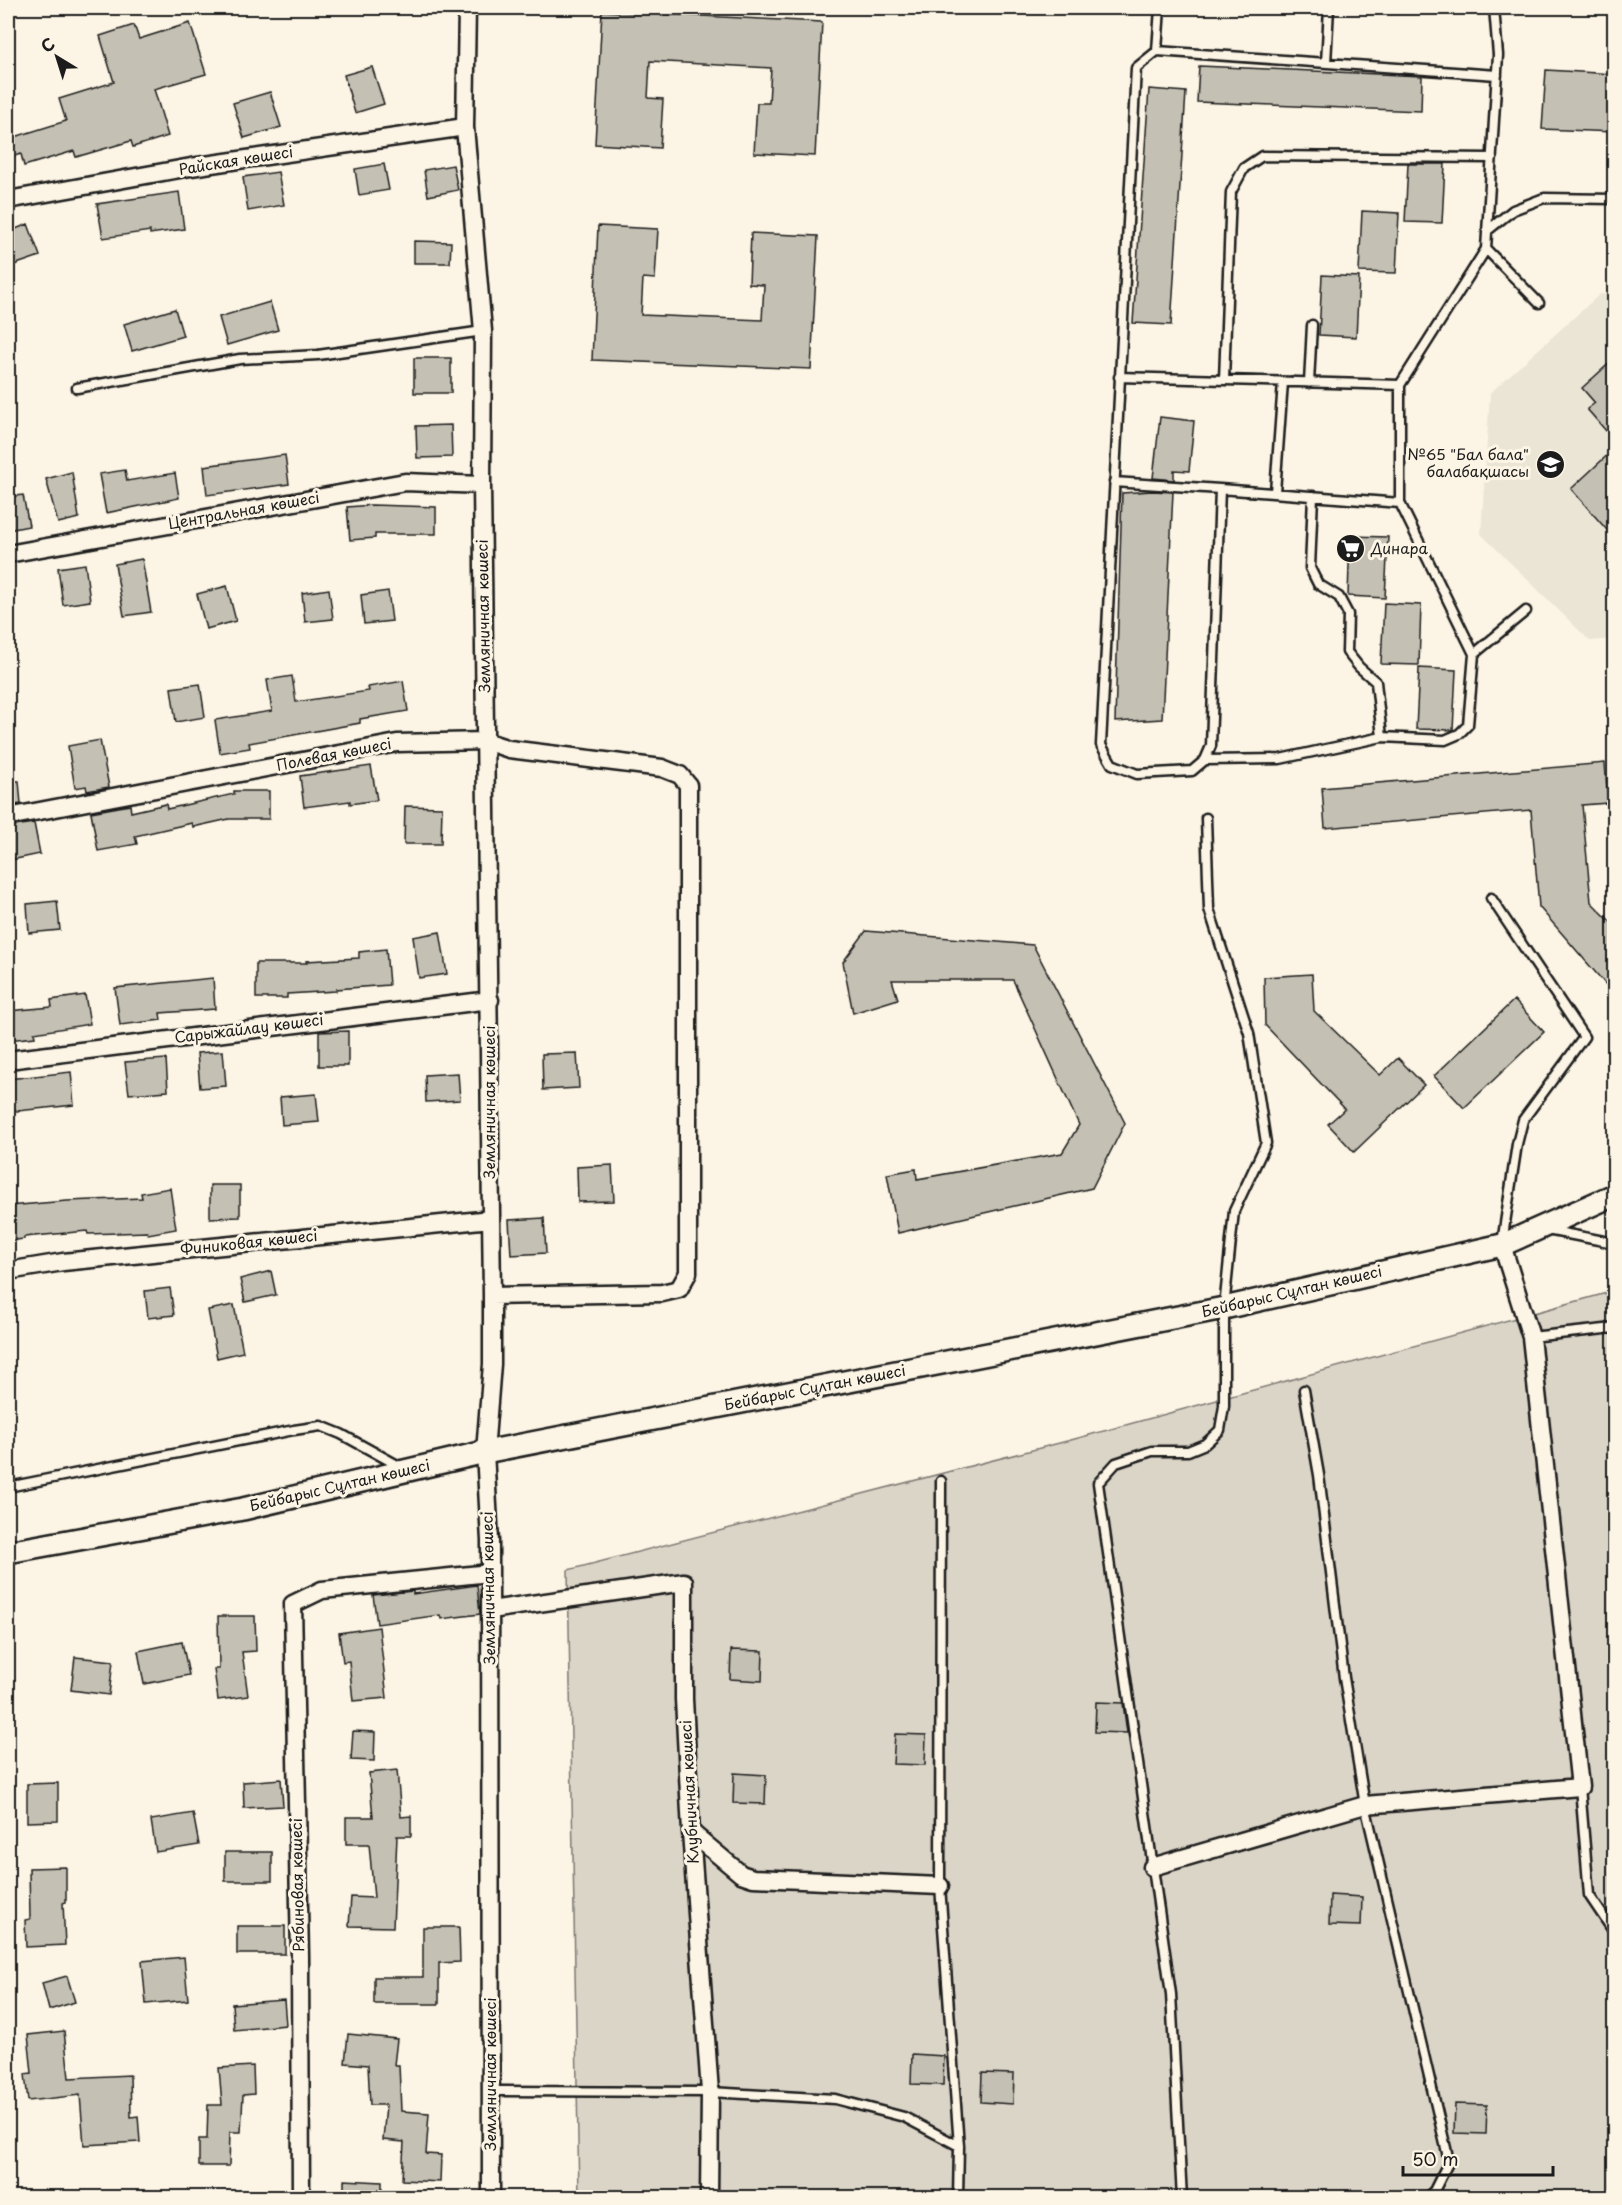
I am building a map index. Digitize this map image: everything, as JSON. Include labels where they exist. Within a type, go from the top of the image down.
[{"type":"street","name":"Земляничная көшесі","points":[[467,8],[465,127],[483,331],[482,485],[492,1296],[492,1364],[484,1452],[490,1530],[491,2198]]},
{"type":"street","name":"Райская көшесі","points":[[8,200],[191,167],[465,127]]},
{"type":"street","name":"Центральная көшесі","points":[[8,554],[405,482],[482,485]]},
{"type":"street","name":"Полевая көшесі","points":[[8,817],[397,743],[485,741],[509,749],[662,768],[680,775],[688,785],[688,1273],[679,1289],[662,1293],[492,1296]]},
{"type":"street","name":"Сарыжайлау көшесі","points":[[8,1060],[490,1000]]},
{"type":"street","name":"Бейбарыс Сұлтан көшесі","points":[[8,1552],[243,1509],[484,1452],[1224,1308],[1502,1245],[1614,1195]]},
{"type":"street","name":"Финиковая көшесі","points":[[8,1271],[63,1262],[491,1219]]},
{"type":"street","points":[[1152,1868],[1365,1805],[1580,1787],[1531,1337],[1502,1245]]},
{"type":"street","name":"Рябиновая көшесі","points":[[301,2198],[300,1945],[293,1604],[322,1590],[490,1573]]},
{"type":"street","name":"Клубничная көшесі","points":[[490,1610],[684,1582],[684,1699],[710,2092],[709,2198]]},
{"type":"street","points":[[692,1832],[741,1874],[753,1878],[940,1886]]},
{"type":"lane","points":[[1157,51],[1160,8]]},
{"type":"lane","points":[[1326,63],[1329,8]]},
{"type":"lane","points":[[1205,760],[1280,759],[1382,737],[1445,740],[1459,734],[1468,725],[1474,654],[1400,504],[1400,386],[1486,249],[1498,56],[1494,8]]},
{"type":"lane","points":[[1220,489],[1211,746],[1205,760],[1192,771],[1137,774],[1112,764],[1101,745],[1136,68],[1157,51],[1497,75]]},
{"type":"lane","points":[[1224,380],[1231,192],[1244,168],[1262,156],[1492,158]]},
{"type":"lane","points":[[1487,231],[1514,210],[1544,198],[1614,199]]},
{"type":"lane","points":[[1486,249],[1539,303]]},
{"type":"lane","points":[[1309,383],[1312,324]]},
{"type":"lane","points":[[76,388],[240,359],[318,355],[483,331]]},
{"type":"lane","points":[[1119,377],[1400,386]]},
{"type":"lane","points":[[1275,492],[1283,382]]},
{"type":"lane","points":[[1114,482],[1275,492],[1400,504]]},
{"type":"lane","points":[[1313,496],[1310,568],[1318,584],[1339,597],[1348,615],[1347,652],[1359,668],[1376,682],[1382,737]]},
{"type":"lane","points":[[1474,654],[1526,611]]},
{"type":"lane","points":[[1182,2198],[1171,1994],[1098,1482],[1116,1463],[1152,1451],[1188,1451],[1206,1444],[1220,1430],[1225,1390],[1224,1308],[1234,1211],[1266,1143],[1249,1033],[1209,909],[1206,818]]},
{"type":"lane","points":[[1491,898],[1584,1038],[1523,1120],[1517,1144],[1502,1245]]},
{"type":"lane","points":[[1538,1229],[1614,1243]]},
{"type":"lane","points":[[1531,1337],[1614,1328]]},
{"type":"lane","points":[[1304,1390],[1319,1475],[1344,1678],[1365,1805],[1449,2161],[1434,2191],[1426,2198]]},
{"type":"lane","points":[[8,1487],[321,1426],[341,1434],[407,1470]]},
{"type":"lane","points":[[941,1481],[940,1886],[959,2146],[958,2198]]},
{"type":"lane","points":[[1580,1787],[1589,1895],[1614,1932]]},
{"type":"lane","points":[[492,2091],[710,2092],[835,2099],[904,2117],[959,2146]]},
{"type":"shaded area","name":"№65 \"Бал бала\" балабақшасы","points":[[1600,294],[1614,295],[1614,639],[1590,641],[1481,534],[1490,393]]},
{"type":"shaded area","points":[[1614,1291],[1614,2197],[579,2197],[568,1570],[1071,1440]]},
{"type":"building","points":[[602,11],[822,22],[815,156],[754,153],[757,103],[769,103],[771,68],[650,61],[648,98],[663,99],[660,148],[595,144]]},
{"type":"building","points":[[190,23],[206,74],[154,89],[168,136],[133,147],[131,141],[76,157],[74,151],[24,166],[21,154],[8,158],[8,139],[66,121],[59,99],[114,82],[100,36],[134,25],[139,39]]},
{"type":"building","points":[[1199,66],[1422,76],[1421,111],[1197,102]]},
{"type":"building","points":[[372,67],[384,104],[355,113],[344,75]]},
{"type":"building","points":[[1546,70],[1614,74],[1614,132],[1542,129]]},
{"type":"building","points":[[1149,89],[1186,92],[1171,325],[1133,323]]},
{"type":"building","points":[[270,92],[281,127],[244,138],[233,103]]},
{"type":"building","points":[[384,164],[389,190],[359,195],[355,169]]},
{"type":"building","points":[[1408,164],[1445,164],[1442,223],[1405,222]]},
{"type":"building","points":[[453,165],[458,190],[428,196],[424,170]]},
{"type":"building","points":[[278,172],[284,205],[248,211],[243,177]]},
{"type":"building","points":[[179,192],[184,229],[103,238],[97,204]]},
{"type":"building","points":[[1362,211],[1399,213],[1396,273],[1359,272]]},
{"type":"building","points":[[28,224],[40,256],[11,266],[8,258],[8,232]]},
{"type":"building","points":[[598,226],[658,229],[655,279],[643,278],[641,315],[762,320],[764,285],[749,284],[751,233],[818,236],[811,369],[592,360]]},
{"type":"building","points":[[414,241],[451,242],[450,263],[414,263]]},
{"type":"building","points":[[1322,275],[1359,277],[1356,337],[1319,335]]},
{"type":"building","points":[[270,302],[278,330],[227,345],[219,317]]},
{"type":"building","points":[[175,309],[183,336],[132,351],[124,324]]},
{"type":"building","points":[[414,358],[451,358],[451,393],[414,393]]},
{"type":"building","points":[[1614,359],[1614,440],[1587,409],[1595,403],[1582,388]]},
{"type":"building","points":[[1160,417],[1194,421],[1189,471],[1174,470],[1174,480],[1153,478]]},
{"type":"building","points":[[451,425],[452,457],[417,458],[416,426]]},
{"type":"building","points":[[1614,449],[1614,538],[1571,489]]},
{"type":"building","points":[[285,455],[289,484],[207,495],[204,466]]},
{"type":"building","points":[[125,470],[127,481],[175,473],[179,498],[106,513],[99,474]]},
{"type":"building","points":[[72,472],[79,518],[58,523],[46,479]]},
{"type":"building","points":[[1173,492],[1162,719],[1115,722],[1122,493]]},
{"type":"building","points":[[23,495],[29,526],[8,530],[8,497]]},
{"type":"building","points":[[372,505],[436,507],[436,534],[375,534],[375,538],[350,540],[347,507]]},
{"type":"building","points":[[1350,536],[1388,537],[1385,598],[1348,596]]},
{"type":"building","points":[[142,559],[151,612],[124,616],[115,564]]},
{"type":"building","points":[[85,564],[90,601],[63,605],[58,568]]},
{"type":"building","points":[[227,586],[236,621],[206,629],[197,594]]},
{"type":"building","points":[[329,589],[333,619],[305,622],[302,593]]},
{"type":"building","points":[[388,591],[392,621],[364,624],[361,595]]},
{"type":"building","points":[[1384,603],[1421,605],[1419,665],[1381,664]]},
{"type":"building","points":[[1419,668],[1456,670],[1453,730],[1416,729]]},
{"type":"building","points":[[292,676],[296,702],[369,691],[368,687],[403,681],[408,711],[360,719],[360,723],[249,743],[250,748],[220,753],[215,720],[272,711],[267,680]]},
{"type":"building","points":[[200,684],[205,717],[176,722],[171,688]]},
{"type":"building","points":[[100,740],[109,787],[87,791],[86,786],[75,788],[68,746]]},
{"type":"building","points":[[1605,763],[1608,803],[1582,805],[1591,902],[1614,925],[1614,994],[1539,907],[1531,810],[1325,828],[1322,788]]},
{"type":"building","points":[[371,766],[377,800],[304,807],[300,776]]},
{"type":"building","points":[[8,781],[19,781],[21,804],[8,806]]},
{"type":"building","points":[[234,791],[269,791],[269,819],[229,819],[193,827],[192,823],[135,836],[137,844],[98,851],[91,812],[130,805],[131,812],[166,804],[167,809],[234,794]]},
{"type":"building","points":[[405,806],[442,807],[441,844],[404,844]]},
{"type":"building","points":[[34,823],[40,854],[11,860],[8,827]]},
{"type":"building","points":[[57,901],[60,930],[29,933],[27,904]]},
{"type":"building","points":[[866,931],[1033,945],[1125,1123],[1092,1188],[898,1233],[887,1174],[916,1169],[917,1179],[1062,1153],[1079,1125],[1013,980],[892,980],[898,999],[853,1013],[843,962]]},
{"type":"building","points":[[440,932],[447,974],[419,978],[413,937]]},
{"type":"building","points":[[386,949],[389,985],[287,994],[287,998],[256,998],[256,963],[307,963],[306,961],[359,958],[359,952]]},
{"type":"building","points":[[1312,974],[1314,1011],[1380,1075],[1398,1058],[1424,1085],[1354,1152],[1328,1124],[1345,1109],[1265,1025],[1264,977]]},
{"type":"building","points":[[213,978],[215,1009],[160,1013],[161,1020],[120,1025],[115,988]]},
{"type":"building","points":[[85,995],[90,1024],[34,1033],[35,1037],[8,1040],[8,1011],[52,1007],[51,1000]]},
{"type":"building","points":[[1514,1000],[1544,1032],[1464,1108],[1434,1076]]},
{"type":"building","points":[[348,1031],[348,1066],[319,1066],[319,1032]]},
{"type":"building","points":[[223,1051],[226,1086],[200,1088],[197,1053]]},
{"type":"building","points":[[577,1053],[579,1088],[543,1090],[542,1054]]},
{"type":"building","points":[[166,1059],[168,1091],[129,1094],[125,1062]]},
{"type":"building","points":[[71,1072],[74,1105],[8,1112],[8,1079]]},
{"type":"building","points":[[458,1073],[460,1100],[426,1102],[425,1075]]},
{"type":"building","points":[[316,1094],[319,1122],[282,1125],[280,1097]]},
{"type":"building","points":[[612,1165],[614,1201],[578,1202],[577,1167]]},
{"type":"building","points":[[210,1185],[240,1185],[240,1217],[210,1218]]},
{"type":"building","points":[[170,1188],[176,1229],[148,1234],[147,1232],[88,1234],[87,1231],[24,1237],[24,1239],[8,1241],[8,1206],[142,1198],[141,1193]]},
{"type":"building","points":[[544,1218],[546,1253],[511,1255],[509,1220]]},
{"type":"building","points":[[271,1271],[276,1295],[245,1302],[240,1279]]},
{"type":"building","points":[[170,1288],[174,1315],[148,1318],[145,1291]]},
{"type":"building","points":[[234,1305],[243,1352],[217,1358],[208,1310]]},
{"type":"building","points":[[477,1585],[480,1614],[441,1619],[440,1615],[377,1624],[373,1595],[413,1591],[413,1594]]},
{"type":"building","points":[[218,1616],[255,1616],[256,1651],[242,1652],[248,1696],[218,1700],[214,1669],[219,1669]]},
{"type":"building","points":[[379,1627],[387,1698],[353,1701],[349,1661],[343,1662],[339,1633]]},
{"type":"building","points":[[182,1642],[189,1675],[144,1684],[138,1651]]},
{"type":"building","points":[[731,1650],[763,1651],[762,1681],[730,1679]]},
{"type":"building","points":[[75,1657],[113,1661],[109,1695],[71,1690]]},
{"type":"building","points":[[1096,1702],[1123,1703],[1127,1733],[1095,1732]]},
{"type":"building","points":[[353,1731],[375,1732],[374,1761],[351,1760]]},
{"type":"building","points":[[895,1734],[926,1735],[925,1765],[893,1764]]},
{"type":"building","points":[[397,1770],[401,1817],[411,1816],[411,1836],[397,1836],[393,1927],[349,1926],[351,1897],[374,1898],[369,1844],[346,1844],[346,1817],[373,1817],[369,1773]]},
{"type":"building","points":[[734,1773],[766,1775],[765,1804],[733,1803]]},
{"type":"building","points":[[281,1779],[283,1806],[244,1808],[243,1782]]},
{"type":"building","points":[[58,1783],[58,1821],[27,1822],[27,1784]]},
{"type":"building","points":[[193,1813],[199,1845],[156,1852],[151,1820]]},
{"type":"building","points":[[225,1852],[272,1852],[272,1881],[225,1881]]},
{"type":"building","points":[[66,1867],[66,1902],[63,1903],[65,1945],[26,1947],[25,1920],[30,1919],[29,1868]]},
{"type":"building","points":[[1330,1895],[1362,1897],[1361,1926],[1329,1925]]},
{"type":"building","points":[[237,1926],[285,1926],[285,1954],[237,1954]]},
{"type":"building","points":[[423,1927],[459,1927],[460,1962],[439,1963],[439,2004],[374,2004],[374,1977],[423,1977]]},
{"type":"building","points":[[184,1957],[188,2000],[146,2004],[142,1961]]},
{"type":"building","points":[[67,1976],[75,2002],[49,2010],[42,1983]]},
{"type":"building","points":[[284,2000],[286,2025],[234,2030],[232,2004]]},
{"type":"building","points":[[64,2031],[69,2078],[130,2075],[131,2117],[138,2116],[140,2142],[84,2145],[80,2095],[28,2101],[25,2074],[32,2073],[28,2035]]},
{"type":"building","points":[[348,2034],[397,2039],[394,2065],[399,2065],[401,2111],[429,2113],[426,2154],[441,2155],[440,2182],[402,2180],[404,2142],[383,2140],[386,2105],[370,2105],[368,2065],[345,2063]]},
{"type":"building","points":[[912,2054],[944,2056],[943,2085],[911,2084]]},
{"type":"building","points":[[253,2066],[254,2094],[243,2095],[241,2132],[230,2132],[229,2166],[199,2166],[199,2139],[207,2139],[208,2105],[222,2105],[219,2068]]},
{"type":"building","points":[[982,2073],[1014,2074],[1013,2104],[981,2102]]},
{"type":"building","points":[[1455,2104],[1487,2105],[1486,2134],[1454,2133]]},
{"type":"building","points":[[344,2180],[382,2182],[382,2198],[344,2198]]},
{"type":"place","name":"№65 \"Бал бала\" балабақшасы","points":[[1550,464]]},
{"type":"place","name":"Динара","points":[[1350,549]]}]
